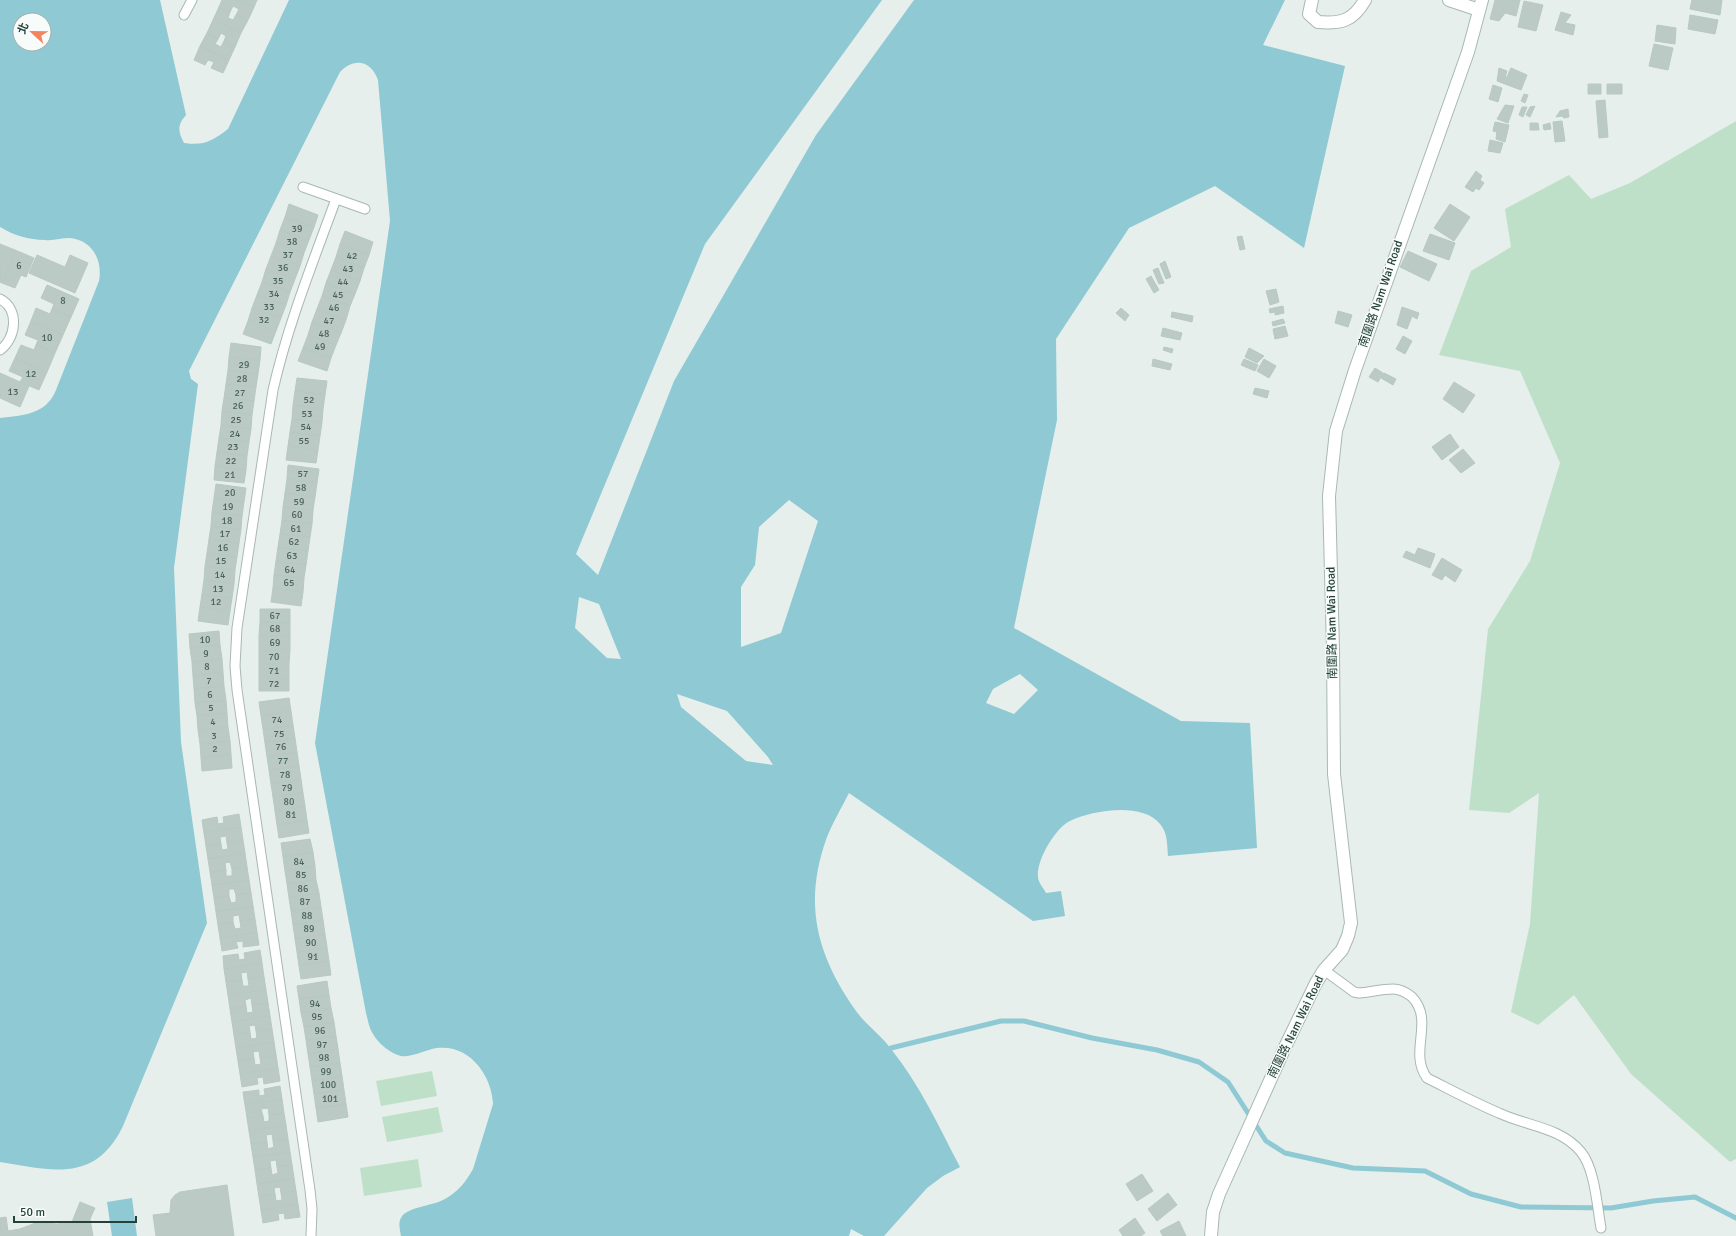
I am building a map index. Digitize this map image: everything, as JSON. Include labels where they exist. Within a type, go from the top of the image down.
[{"type":"street","points":[[1312,0],[1309,14],[1318,22],[1335,23],[1349,19],[1359,10],[1365,0]]},
{"type":"street","points":[[1449,0],[1481,5]]},
{"type":"street","name":"南圍路 Nam Wai Road","points":[[1211,1236],[1213,1212],[1219,1194],[1286,1045],[1324,970],[1342,950],[1348,936],[1351,923],[1334,774],[1333,649],[1329,496],[1336,431],[1357,363],[1468,52],[1481,5]]},
{"type":"lane","points":[[184,15],[192,0]]},
{"type":"lane","points":[[303,187],[365,210]]},
{"type":"lane","points":[[311,1236],[312,1209],[310,1190],[237,690],[236,650],[273,390],[279,363],[295,312],[336,199]]},
{"type":"lane","points":[[0,299],[10,306],[14,320],[7,341],[0,350]]},
{"type":"lane","points":[[1324,970],[1354,992],[1359,993],[1394,989],[1407,993],[1418,1003],[1422,1017],[1419,1058],[1421,1070],[1427,1078],[1500,1114],[1558,1133],[1569,1139],[1582,1152],[1590,1168],[1601,1228]]},
{"type":"green space","points":[[1736,121],[1736,1159],[1730,1162],[1631,1074],[1574,995],[1538,1025],[1511,1012],[1530,924],[1539,793],[1509,813],[1469,810],[1488,629],[1530,561],[1560,463],[1520,371],[1439,355],[1471,271],[1511,247],[1505,209],[1569,175],[1591,199],[1630,183]]},
{"type":"green space","points":[[432,1071],[437,1096],[381,1106],[376,1081]]},
{"type":"green space","points":[[438,1107],[443,1132],[387,1142],[382,1117]]},
{"type":"green space","points":[[418,1159],[422,1187],[364,1196],[360,1168]]},
{"type":"water","points":[[0,0],[160,0],[186,115],[181,122],[179,129],[184,143],[197,144],[208,142],[228,129],[289,0],[882,0],[705,244],[576,554],[598,575],[674,381],[816,135],[914,0],[1285,0],[1263,45],[1345,66],[1304,248],[1215,186],[1129,228],[1056,339],[1057,420],[1014,628],[1181,721],[1250,723],[1257,848],[1168,856],[1167,839],[1163,828],[1152,817],[1130,810],[1117,810],[1104,811],[1079,817],[1070,821],[1058,830],[1043,854],[1038,870],[1039,881],[1046,893],[1061,891],[1065,916],[1033,921],[849,793],[827,837],[820,861],[816,884],[815,906],[823,948],[831,969],[842,990],[856,1011],[887,1044],[911,1077],[960,1167],[943,1176],[927,1188],[884,1236],[864,1236],[851,1229],[849,1236],[401,1236],[400,1222],[404,1214],[408,1211],[438,1202],[448,1197],[461,1187],[473,1169],[493,1104],[492,1093],[484,1073],[477,1064],[460,1051],[449,1048],[437,1048],[409,1056],[401,1056],[385,1048],[372,1032],[366,1013],[315,743],[390,221],[378,80],[367,65],[362,63],[351,64],[340,72],[189,371],[191,379],[198,384],[174,568],[181,742],[207,923],[123,1126],[112,1145],[99,1157],[85,1165],[70,1169],[37,1168],[0,1162],[0,418],[33,412],[40,409],[52,398],[99,281],[100,273],[94,252],[90,247],[78,240],[70,238],[48,240],[33,239],[10,232],[0,227]],"holes":[[[789,500],[818,521],[781,633],[741,647],[741,587],[755,565],[759,527]],[[579,597],[599,604],[621,659],[607,658],[575,628]],[[1020,674],[1038,690],[1014,714],[986,703],[993,689]],[[677,694],[727,711],[768,757],[773,765],[746,761],[681,707]]]},
{"type":"water","points":[[132,1198],[137,1236],[112,1236],[107,1202]]},
{"type":"building","points":[[222,0],[240,0],[254,7],[248,20],[236,15],[239,9],[233,6],[230,12],[219,7]]},
{"type":"building","points":[[240,0],[257,0],[254,7]]},
{"type":"building","points":[[1495,0],[1520,0],[1516,16],[1505,13],[1499,21],[1490,19]]},
{"type":"building","points":[[1692,0],[1722,0],[1720,15],[1690,9]]},
{"type":"building","points":[[1524,1],[1543,5],[1536,31],[1518,27]]},
{"type":"building","points":[[219,7],[230,12],[228,18],[233,20],[236,15],[248,20],[241,33],[213,20]]},
{"type":"building","points":[[1561,12],[1571,15],[1565,23],[1575,25],[1573,35],[1555,30]]},
{"type":"building","points":[[1690,15],[1718,20],[1715,34],[1688,29]]},
{"type":"building","points":[[213,20],[241,33],[235,47],[224,41],[226,36],[221,33],[218,39],[207,33]]},
{"type":"building","points":[[1657,25],[1676,28],[1675,44],[1655,41]]},
{"type":"building","points":[[207,33],[218,39],[215,44],[221,47],[224,41],[235,47],[229,60],[200,46]]},
{"type":"building","points":[[1654,44],[1673,48],[1668,70],[1649,66]]},
{"type":"building","points":[[200,46],[229,60],[223,73],[211,68],[214,62],[208,60],[205,65],[194,60]]},
{"type":"building","points":[[1499,68],[1507,71],[1505,77],[1507,77],[1511,68],[1527,75],[1521,90],[1497,81]]},
{"type":"building","points":[[1588,84],[1601,84],[1601,94],[1588,94]]},
{"type":"building","points":[[1607,84],[1622,84],[1622,94],[1607,94]]},
{"type":"building","points":[[1493,85],[1502,88],[1498,102],[1489,99]]},
{"type":"building","points":[[1524,94],[1528,95],[1525,103],[1521,101]]},
{"type":"building","points":[[1605,100],[1608,137],[1599,138],[1596,101]]},
{"type":"building","points":[[1505,105],[1514,106],[1508,123],[1497,119]]},
{"type":"building","points":[[1535,106],[1530,117],[1526,115],[1530,107]]},
{"type":"building","points":[[1522,107],[1527,107],[1523,117],[1519,115]]},
{"type":"building","points":[[1568,109],[1569,117],[1556,117],[1560,111]]},
{"type":"building","points":[[1562,121],[1565,141],[1555,142],[1553,122]]},
{"type":"building","points":[[1495,122],[1509,125],[1505,142],[1496,139],[1497,132],[1493,131]]},
{"type":"building","points":[[1530,123],[1538,123],[1539,130],[1530,130]]},
{"type":"building","points":[[1550,123],[1551,129],[1544,130],[1543,125]]},
{"type":"building","points":[[1490,140],[1503,143],[1500,153],[1488,151]]},
{"type":"building","points":[[1476,171],[1482,176],[1480,180],[1484,183],[1479,190],[1476,188],[1473,192],[1465,187]]},
{"type":"building","points":[[289,204],[318,215],[314,227],[285,217]]},
{"type":"building","points":[[1450,204],[1470,217],[1454,241],[1434,228]]},
{"type":"building","points":[[285,217],[314,227],[309,240],[280,230]]},
{"type":"building","points":[[280,230],[309,240],[304,253],[276,243]]},
{"type":"building","points":[[345,231],[373,242],[369,255],[340,244]]},
{"type":"building","points":[[1430,234],[1455,243],[1449,260],[1423,251]]},
{"type":"building","points":[[1242,236],[1245,249],[1240,250],[1237,237]]},
{"type":"building","points":[[276,243],[304,253],[300,266],[271,256]]},
{"type":"building","points":[[0,244],[15,250],[2,283],[0,282]]},
{"type":"building","points":[[340,244],[369,255],[364,268],[336,257]]},
{"type":"building","points":[[15,250],[34,258],[26,277],[21,275],[15,288],[2,283]]},
{"type":"building","points":[[1408,251],[1437,264],[1429,281],[1400,267]]},
{"type":"building","points":[[37,255],[65,267],[70,255],[88,263],[75,293],[29,273]]},
{"type":"building","points":[[271,256],[300,266],[295,279],[266,269]]},
{"type":"building","points":[[336,257],[364,268],[360,281],[331,270]]},
{"type":"building","points":[[1165,261],[1171,277],[1166,279],[1160,264]]},
{"type":"building","points":[[1158,268],[1164,283],[1159,284],[1153,270]]},
{"type":"building","points":[[266,269],[295,279],[290,292],[262,282]]},
{"type":"building","points":[[331,270],[360,281],[355,294],[326,283]]},
{"type":"building","points":[[1151,276],[1159,290],[1154,293],[1146,279]]},
{"type":"building","points":[[262,282],[290,292],[286,305],[257,295]]},
{"type":"building","points":[[326,283],[355,294],[350,306],[322,296]]},
{"type":"building","points":[[47,285],[79,299],[71,317],[52,309],[54,304],[41,298]]},
{"type":"building","points":[[1276,289],[1279,302],[1270,305],[1266,291]]},
{"type":"building","points":[[257,295],[286,305],[281,318],[252,308]]},
{"type":"building","points":[[322,296],[350,306],[346,320],[317,309]]},
{"type":"building","points":[[1283,306],[1284,313],[1275,315],[1275,312],[1270,313],[1269,309]]},
{"type":"building","points":[[1402,307],[1419,313],[1417,319],[1412,316],[1407,329],[1397,325]]},
{"type":"building","points":[[36,308],[50,314],[52,309],[71,317],[63,335],[31,321]]},
{"type":"building","points":[[252,308],[281,318],[276,331],[248,321]]},
{"type":"building","points":[[1121,308],[1129,315],[1125,321],[1116,313]]},
{"type":"building","points":[[317,309],[346,320],[341,333],[312,322]]},
{"type":"building","points":[[1338,311],[1352,315],[1348,327],[1335,323]]},
{"type":"building","points":[[1172,312],[1193,316],[1192,322],[1171,317]]},
{"type":"building","points":[[1283,319],[1285,323],[1273,326],[1272,322]]},
{"type":"building","points":[[31,321],[63,335],[55,353],[36,345],[38,340],[25,335]]},
{"type":"building","points":[[248,321],[276,331],[271,344],[243,334]]},
{"type":"building","points":[[312,322],[341,333],[336,345],[308,335]]},
{"type":"building","points":[[1285,326],[1288,336],[1275,339],[1273,329]]},
{"type":"building","points":[[1163,328],[1182,333],[1180,340],[1161,336]]},
{"type":"building","points":[[308,335],[336,345],[331,358],[303,348]]},
{"type":"building","points":[[1403,336],[1412,341],[1405,354],[1396,349]]},
{"type":"building","points":[[231,343],[261,347],[260,360],[229,357]]},
{"type":"building","points":[[21,345],[34,350],[36,345],[55,353],[47,372],[15,358]]},
{"type":"building","points":[[1164,347],[1173,349],[1172,353],[1163,350]]},
{"type":"building","points":[[303,348],[331,358],[327,371],[298,361]]},
{"type":"building","points":[[1249,348],[1264,356],[1257,363],[1245,357]]},
{"type":"building","points":[[229,357],[260,360],[258,374],[228,370]]},
{"type":"building","points":[[15,358],[47,372],[39,390],[20,382],[23,377],[9,371]]},
{"type":"building","points":[[1153,359],[1172,364],[1170,370],[1152,366]]},
{"type":"building","points":[[1244,359],[1258,365],[1255,371],[1241,365]]},
{"type":"building","points":[[1264,359],[1276,366],[1269,378],[1257,371]]},
{"type":"building","points":[[1375,368],[1383,373],[1378,382],[1369,377]]},
{"type":"building","points":[[228,370],[258,374],[256,387],[226,384]]},
{"type":"building","points":[[0,373],[29,386],[20,407],[0,398]]},
{"type":"building","points":[[1384,373],[1396,379],[1393,385],[1381,378]]},
{"type":"building","points":[[297,378],[327,381],[325,395],[295,391]]},
{"type":"building","points":[[1454,382],[1475,395],[1463,413],[1443,399]]},
{"type":"building","points":[[226,384],[256,387],[254,401],[224,398]]},
{"type":"building","points":[[1255,388],[1269,391],[1267,398],[1253,394]]},
{"type":"building","points":[[295,391],[325,395],[323,409],[293,405]]},
{"type":"building","points":[[224,398],[254,401],[252,415],[222,411]]},
{"type":"building","points":[[293,405],[323,409],[322,422],[292,419]]},
{"type":"building","points":[[222,411],[252,415],[251,429],[221,425]]},
{"type":"building","points":[[292,419],[322,422],[320,436],[290,432]]},
{"type":"building","points":[[221,425],[251,429],[249,442],[219,438]]},
{"type":"building","points":[[290,432],[320,436],[318,450],[288,446]]},
{"type":"building","points":[[1450,434],[1459,447],[1442,460],[1432,447]]},
{"type":"building","points":[[219,438],[249,442],[247,456],[217,452]]},
{"type":"building","points":[[288,446],[318,450],[316,463],[286,460]]},
{"type":"building","points":[[1463,449],[1475,463],[1461,473],[1449,460]]},
{"type":"building","points":[[217,452],[247,456],[246,470],[215,466]]},
{"type":"building","points":[[288,465],[319,469],[317,483],[287,479]]},
{"type":"building","points":[[215,466],[246,470],[244,483],[214,480]]},
{"type":"building","points":[[287,479],[317,483],[315,497],[285,493]]},
{"type":"building","points":[[216,484],[246,488],[244,502],[214,498]]},
{"type":"building","points":[[285,493],[315,497],[313,510],[283,507]]},
{"type":"building","points":[[214,498],[244,502],[242,516],[212,512]]},
{"type":"building","points":[[283,507],[313,510],[312,524],[282,520]]},
{"type":"building","points":[[212,512],[242,516],[241,529],[211,526]]},
{"type":"building","points":[[282,520],[312,524],[310,537],[280,534]]},
{"type":"building","points":[[211,526],[241,529],[239,543],[209,539]]},
{"type":"building","points":[[280,534],[310,537],[308,551],[278,547]]},
{"type":"building","points":[[209,539],[239,543],[237,557],[207,553]]},
{"type":"building","points":[[278,547],[308,551],[306,565],[276,561]]},
{"type":"building","points":[[1418,548],[1435,554],[1430,568],[1403,557],[1406,551],[1415,555]]},
{"type":"building","points":[[207,553],[237,557],[235,570],[205,566]]},
{"type":"building","points":[[1442,558],[1462,570],[1455,582],[1445,575],[1442,580],[1432,575]]},
{"type":"building","points":[[276,561],[306,565],[304,578],[274,575]]},
{"type":"building","points":[[205,566],[235,570],[234,584],[204,580]]},
{"type":"building","points":[[274,575],[304,578],[303,592],[273,588]]},
{"type":"building","points":[[204,580],[234,584],[232,598],[202,594]]},
{"type":"building","points":[[273,588],[303,592],[301,606],[271,602]]},
{"type":"building","points":[[202,594],[232,598],[230,611],[200,607]]},
{"type":"building","points":[[200,607],[230,611],[228,625],[198,621]]},
{"type":"building","points":[[260,609],[290,609],[290,623],[260,622]]},
{"type":"building","points":[[260,622],[290,623],[290,636],[259,636]]},
{"type":"building","points":[[219,631],[220,645],[190,648],[189,634]]},
{"type":"building","points":[[259,636],[290,636],[290,650],[259,650]]},
{"type":"building","points":[[220,645],[222,659],[192,662],[190,648]]},
{"type":"building","points":[[259,650],[290,650],[289,664],[259,664]]},
{"type":"building","points":[[222,659],[223,672],[193,676],[192,662]]},
{"type":"building","points":[[259,664],[289,664],[289,678],[259,678]]},
{"type":"building","points":[[223,672],[224,686],[194,689],[193,676]]},
{"type":"building","points":[[259,678],[289,678],[289,691],[259,691]]},
{"type":"building","points":[[224,686],[226,700],[195,703],[194,689]]},
{"type":"building","points":[[289,698],[291,711],[261,716],[259,702]]},
{"type":"building","points":[[226,700],[227,713],[197,716],[195,703]]},
{"type":"building","points":[[291,711],[293,725],[263,729],[261,716]]},
{"type":"building","points":[[227,713],[228,727],[198,730],[197,716]]},
{"type":"building","points":[[293,725],[295,738],[265,743],[263,729]]},
{"type":"building","points":[[228,727],[230,741],[200,744],[198,730]]},
{"type":"building","points":[[295,738],[297,752],[267,757],[265,743]]},
{"type":"building","points":[[230,741],[231,754],[201,758],[200,744]]},
{"type":"building","points":[[297,752],[299,766],[269,770],[267,757]]},
{"type":"building","points":[[231,754],[232,768],[202,771],[201,758]]},
{"type":"building","points":[[299,766],[301,779],[271,784],[269,770]]},
{"type":"building","points":[[301,779],[303,793],[273,797],[271,784]]},
{"type":"building","points":[[303,793],[305,806],[275,811],[273,797]]},
{"type":"building","points":[[305,806],[307,820],[277,825],[275,811]]},
{"type":"building","points":[[239,814],[241,827],[204,833],[202,820],[217,817],[218,824],[224,823],[223,817]]},
{"type":"building","points":[[307,820],[309,833],[279,838],[277,825]]},
{"type":"building","points":[[241,827],[243,840],[227,843],[226,836],[220,837],[221,844],[206,846],[204,833]]},
{"type":"building","points":[[310,839],[313,852],[283,857],[281,843]]},
{"type":"building","points":[[243,840],[245,853],[208,859],[206,846],[221,844],[222,850],[228,849],[227,843]]},
{"type":"building","points":[[313,852],[315,866],[285,871],[283,857]]},
{"type":"building","points":[[245,853],[247,867],[232,869],[230,862],[225,863],[226,870],[210,872],[208,859]]},
{"type":"building","points":[[315,866],[316,880],[287,884],[285,871]]},
{"type":"building","points":[[247,867],[249,880],[212,885],[210,872],[226,870],[226,876],[232,876],[232,869]]},
{"type":"building","points":[[249,880],[251,893],[236,895],[234,889],[229,889],[229,896],[214,898],[212,885]]},
{"type":"building","points":[[316,880],[319,893],[289,898],[287,884]]},
{"type":"building","points":[[251,893],[253,906],[216,912],[214,898],[229,896],[231,903],[236,902],[236,895]]},
{"type":"building","points":[[319,893],[321,907],[291,911],[289,898]]},
{"type":"building","points":[[253,906],[255,919],[240,921],[239,915],[233,916],[233,922],[218,925],[216,912]]},
{"type":"building","points":[[321,907],[323,920],[293,925],[291,911]]},
{"type":"building","points":[[255,919],[257,932],[220,938],[218,925],[233,922],[235,929],[241,928],[240,921]]},
{"type":"building","points":[[323,920],[325,934],[295,939],[293,925]]},
{"type":"building","points":[[257,932],[259,945],[243,947],[243,941],[236,942],[238,948],[222,951],[220,938]]},
{"type":"building","points":[[325,934],[327,947],[297,952],[295,939]]},
{"type":"building","points":[[327,947],[329,961],[299,966],[297,952]]},
{"type":"building","points":[[260,950],[262,963],[224,969],[223,956],[238,954],[239,960],[245,959],[244,953]]},
{"type":"building","points":[[329,961],[331,975],[301,979],[299,966]]},
{"type":"building","points":[[262,963],[264,977],[248,979],[247,972],[241,973],[242,980],[226,982],[224,969]]},
{"type":"building","points":[[264,977],[266,990],[228,995],[226,982],[242,980],[243,986],[249,986],[248,979]]},
{"type":"building","points":[[327,981],[329,995],[299,999],[297,986]]},
{"type":"building","points":[[266,990],[268,1003],[252,1005],[251,998],[245,1000],[246,1006],[230,1009],[228,995]]},
{"type":"building","points":[[329,995],[331,1008],[301,1013],[299,999]]},
{"type":"building","points":[[268,1003],[270,1016],[232,1022],[230,1009],[246,1006],[247,1013],[253,1012],[252,1005]]},
{"type":"building","points":[[331,1008],[334,1022],[304,1027],[301,1013]]},
{"type":"building","points":[[270,1016],[272,1029],[256,1031],[255,1025],[249,1026],[250,1032],[234,1035],[232,1022]]},
{"type":"building","points":[[334,1022],[336,1036],[306,1040],[304,1027]]},
{"type":"building","points":[[272,1029],[274,1042],[236,1048],[234,1035],[250,1032],[251,1039],[257,1038],[256,1031]]},
{"type":"building","points":[[336,1036],[338,1049],[308,1054],[306,1040]]},
{"type":"building","points":[[274,1042],[276,1055],[260,1058],[259,1051],[253,1052],[254,1058],[238,1061],[236,1048]]},
{"type":"building","points":[[338,1049],[340,1063],[310,1067],[308,1054]]},
{"type":"building","points":[[276,1055],[278,1068],[240,1074],[238,1061],[254,1058],[255,1065],[261,1064],[260,1058]]},
{"type":"building","points":[[340,1063],[342,1076],[312,1081],[310,1067]]},
{"type":"building","points":[[278,1068],[280,1081],[264,1084],[263,1077],[257,1078],[258,1084],[242,1087],[240,1074]]},
{"type":"building","points":[[342,1076],[344,1090],[314,1094],[312,1081]]},
{"type":"building","points":[[280,1086],[282,1099],[245,1105],[243,1092],[259,1090],[259,1096],[265,1095],[264,1089]]},
{"type":"building","points":[[344,1090],[346,1104],[316,1108],[314,1094]]},
{"type":"building","points":[[282,1099],[284,1113],[269,1115],[268,1108],[261,1109],[263,1116],[247,1118],[245,1105]]},
{"type":"building","points":[[346,1104],[348,1117],[318,1122],[316,1108]]},
{"type":"building","points":[[284,1113],[286,1125],[249,1131],[247,1118],[263,1116],[264,1122],[269,1121],[269,1115]]},
{"type":"building","points":[[286,1125],[288,1139],[273,1141],[272,1134],[266,1135],[267,1142],[251,1144],[249,1131]]},
{"type":"building","points":[[288,1139],[290,1152],[253,1157],[251,1144],[267,1142],[268,1149],[274,1147],[273,1141]]},
{"type":"building","points":[[290,1152],[292,1165],[277,1167],[276,1160],[270,1161],[271,1168],[255,1170],[253,1157]]},
{"type":"building","points":[[292,1165],[294,1178],[257,1184],[255,1170],[271,1168],[272,1175],[278,1173],[277,1167]]},
{"type":"building","points":[[1142,1174],[1153,1191],[1137,1201],[1126,1184]]},
{"type":"building","points":[[294,1178],[296,1191],[281,1193],[280,1187],[274,1188],[275,1194],[259,1197],[257,1184]]},
{"type":"building","points":[[227,1185],[234,1236],[156,1236],[153,1215],[170,1213],[171,1200],[175,1195],[180,1192]]},
{"type":"building","points":[[296,1191],[298,1204],[261,1210],[259,1197],[275,1194],[276,1201],[282,1200],[281,1193]]},
{"type":"building","points":[[1168,1193],[1177,1205],[1157,1221],[1148,1209]]},
{"type":"building","points":[[80,1202],[95,1208],[90,1219],[93,1236],[0,1236],[0,1218],[6,1217],[8,1231],[20,1229],[38,1222],[57,1224],[72,1222]]},
{"type":"building","points":[[298,1204],[300,1217],[285,1219],[284,1213],[278,1214],[279,1220],[263,1223],[261,1210]]},
{"type":"building","points":[[1135,1218],[1145,1233],[1141,1236],[1123,1236],[1119,1230]]},
{"type":"building","points":[[1179,1221],[1186,1236],[1163,1236],[1160,1231]]},
{"type":"waterway","points":[[891,1048],[1001,1021],[1024,1021],[1092,1038],[1157,1050],[1199,1062],[1228,1082],[1266,1141],[1285,1153],[1353,1168],[1425,1171],[1471,1194],[1521,1207],[1611,1208],[1653,1201],[1695,1197],[1736,1218]]}]
